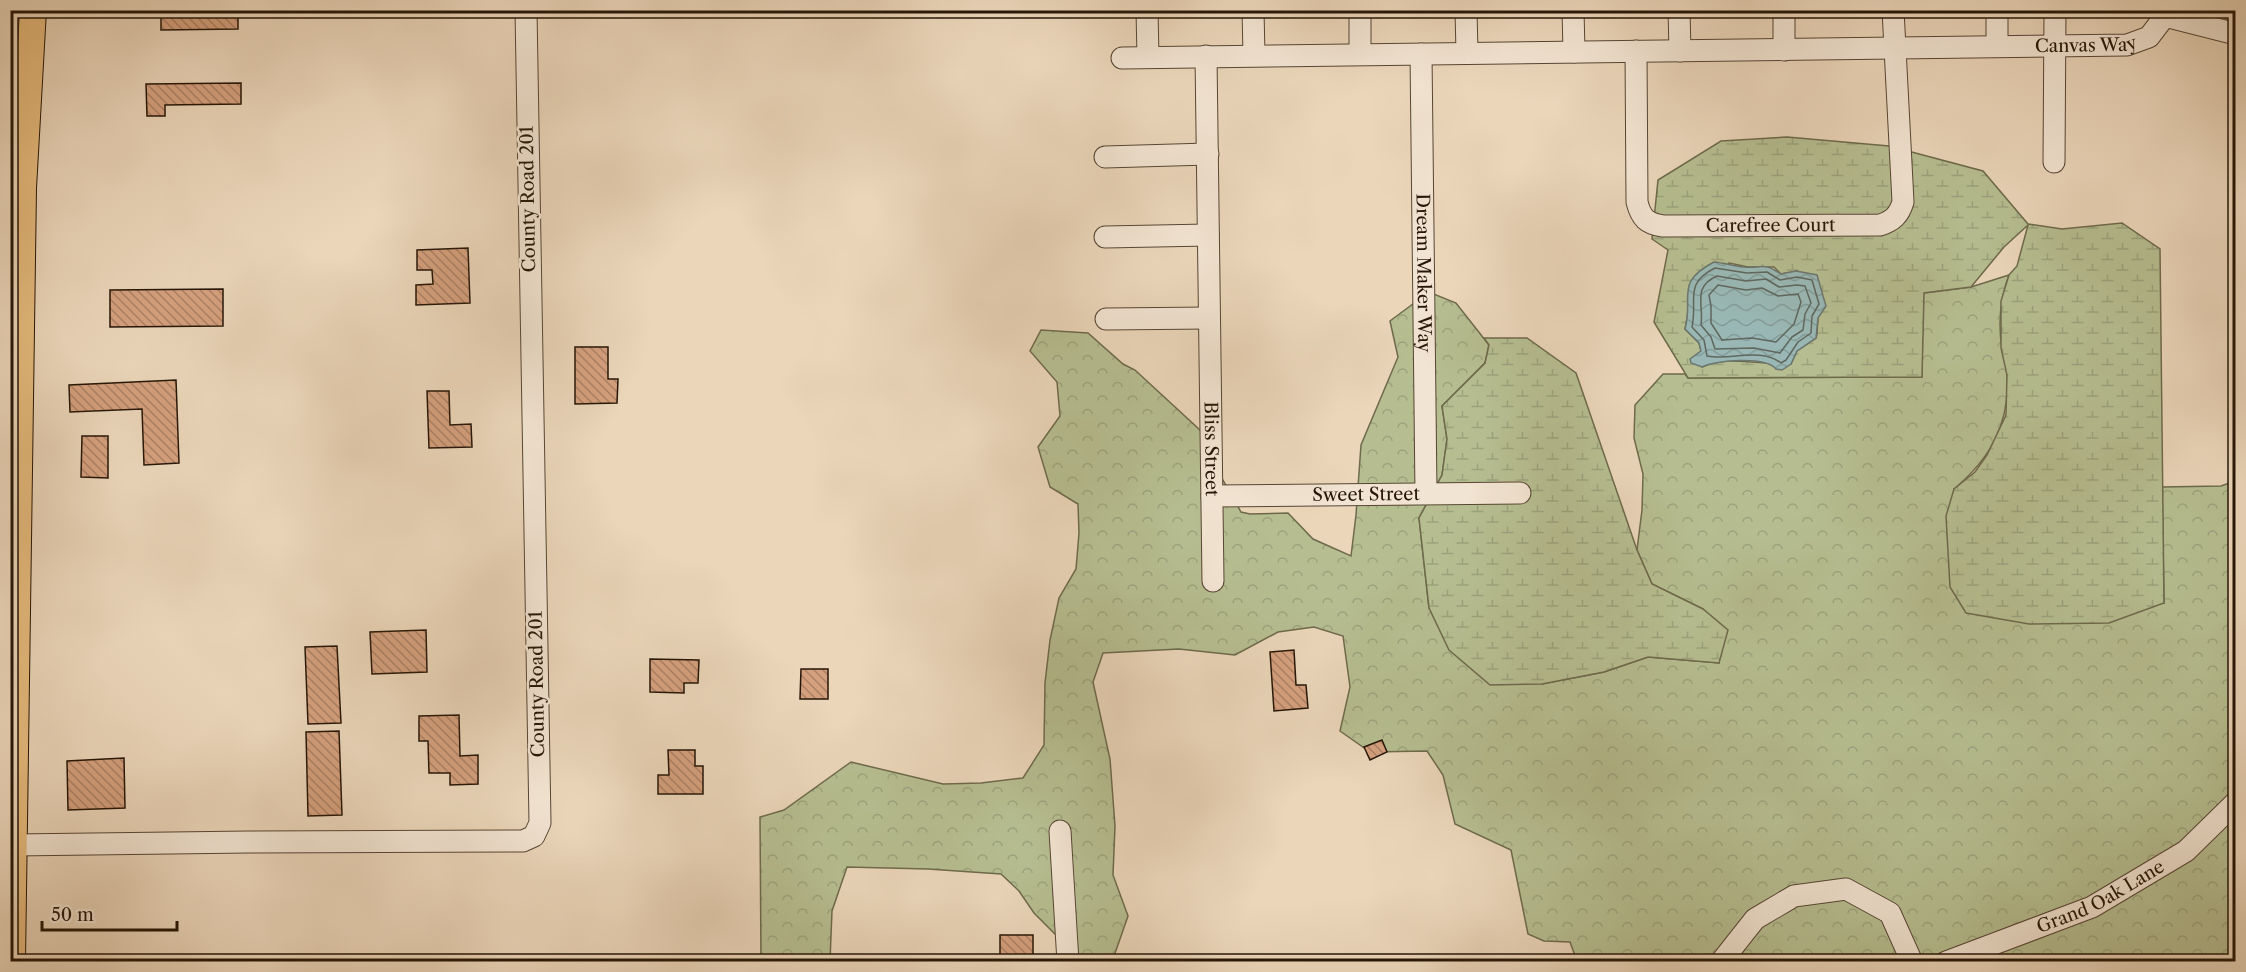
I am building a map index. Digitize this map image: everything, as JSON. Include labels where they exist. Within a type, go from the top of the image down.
[{"type":"main road","points":[[12,962],[12,846],[20,454],[15,371],[33,10]]},
{"type":"main road","points":[[10,424],[20,454]]},
{"type":"street","name":"County Road 201","points":[[12,846],[523,841],[534,836],[540,823],[526,10]]},
{"type":"street","points":[[1147,10],[1148,57]]},
{"type":"street","points":[[1252,10],[1254,55]]},
{"type":"street","points":[[1359,10],[1360,54]]},
{"type":"street","points":[[1466,10],[1467,53]]},
{"type":"street","points":[[1573,10],[1574,52]]},
{"type":"street","points":[[1679,10],[1680,51]]},
{"type":"street","points":[[1784,10],[1785,50]]},
{"type":"street","points":[[1893,10],[1894,47]]},
{"type":"street","points":[[1997,46],[1998,10]]},
{"type":"street","points":[[2054,162],[2055,10]]},
{"type":"street","points":[[2166,13],[2234,33]]},
{"type":"street","name":"Canvas Way","points":[[1122,58],[2127,45],[2149,37],[2166,13]]},
{"type":"street","name":"Carefree Court","points":[[1636,51],[1637,202],[1644,219],[1652,225],[1880,225],[1895,218],[1903,202],[1894,47]]},
{"type":"street","name":"Dream Maker Way","points":[[1421,54],[1426,493]]},
{"type":"street","name":"Bliss Street","points":[[1206,56],[1213,581]]},
{"type":"street","points":[[1105,157],[1208,154]]},
{"type":"street","points":[[1105,237],[1208,235]]},
{"type":"street","points":[[1106,319],[1209,318]]},
{"type":"street","name":"Sweet Street","points":[[1212,496],[1520,493]]},
{"type":"street","name":"Grand Oak Lane","points":[[1946,962],[2092,907],[2186,851],[2235,802]]},
{"type":"street","points":[[1060,831],[1068,962]]},
{"type":"street","points":[[1721,962],[1755,919],[1794,896],[1846,889],[1890,913],[1912,962]]},
{"type":"green space","points":[[1787,137],[1889,146],[1983,171],[2028,224],[2062,229],[2122,223],[2160,249],[2164,603],[2109,623],[2029,624],[1966,613],[1950,587],[1946,516],[1954,489],[1975,472],[1987,455],[2006,415],[2007,375],[2001,348],[2001,301],[2009,275],[2017,266],[2028,225],[2004,247],[1971,287],[1924,293],[1922,377],[1688,378],[1654,322],[1668,250],[1652,239],[1658,180],[1721,141]],"holes":[[[1729,263],[1748,267],[1774,267],[1781,274],[1797,271],[1818,318],[1816,338],[1797,351],[1791,364],[1723,361],[1702,367],[1691,359],[1701,351],[1699,343],[1685,329],[1689,308]]]},
{"type":"green space","points":[[2009,275],[2000,321],[2007,373],[2005,410],[2001,425],[1987,453],[1967,478],[1954,489],[2164,603],[2162,487],[2221,486],[2235,481],[2235,961],[2175,961],[2159,955],[2156,962],[1577,961],[1570,942],[1544,941],[1528,934],[1511,850],[1455,824],[1443,775],[1427,751],[1370,752],[1340,731],[1350,687],[1343,636],[1314,627],[1278,632],[1235,655],[1179,649],[1103,653],[1093,682],[1110,759],[1115,826],[1113,875],[1128,916],[1113,959],[1082,961],[1034,913],[1019,891],[1001,874],[847,867],[832,911],[830,961],[761,961],[760,817],[784,810],[851,762],[943,784],[981,783],[1023,778],[1044,745],[1045,683],[1050,640],[1059,598],[1076,569],[1079,533],[1078,504],[1050,487],[1038,447],[1060,416],[1057,382],[1030,351],[1041,330],[1088,333],[1123,364],[1135,370],[1201,431],[1219,473],[1241,512],[1250,514],[1288,513],[1313,539],[1351,556],[1361,445],[1398,357],[1390,321],[1429,292],[1456,303],[1489,345],[1485,363],[1442,406],[1447,439],[1442,475],[1419,518],[1429,608],[1542,684],[1604,672],[1648,657],[1719,663],[1703,609],[1652,584],[1637,550],[1642,510],[1643,474],[1634,438],[1635,405],[1663,374],[1685,374],[1688,378],[1922,377],[1923,293],[1971,287]]},
{"type":"green space","points":[[1484,338],[1527,338],[1576,373],[1637,550],[1652,584],[1703,609],[1728,630],[1719,663],[1648,657],[1604,672],[1542,684],[1490,685],[1449,650],[1429,608],[1419,518],[1442,475],[1447,439],[1442,406],[1485,363],[1489,345]]},
{"type":"water","points":[[1714,262],[1744,267],[1766,267],[1781,274],[1796,271],[1817,275],[1826,306],[1818,318],[1816,338],[1797,351],[1791,364],[1782,370],[1762,362],[1740,360],[1702,367],[1691,363],[1690,359],[1701,351],[1699,343],[1685,329],[1688,291],[1694,277]]},
{"type":"building","points":[[161,10],[238,10],[238,29],[161,30]]},
{"type":"building","points":[[241,83],[241,104],[165,105],[165,116],[147,116],[146,84]]},
{"type":"building","points":[[468,248],[470,303],[416,305],[416,285],[433,284],[432,270],[417,270],[417,250]]},
{"type":"building","points":[[223,289],[223,326],[110,327],[110,290]]},
{"type":"building","points":[[575,347],[608,347],[608,379],[618,379],[617,403],[575,404]]},
{"type":"building","points":[[176,380],[179,463],[144,465],[142,409],[70,412],[69,385]]},
{"type":"building","points":[[427,391],[449,391],[450,425],[471,424],[472,447],[429,448]]},
{"type":"building","points":[[82,436],[108,436],[108,478],[81,477]]},
{"type":"building","points":[[426,630],[427,672],[372,674],[370,632]]},
{"type":"building","points":[[337,646],[341,723],[308,724],[305,647]]},
{"type":"building","points":[[1294,650],[1296,685],[1306,685],[1308,708],[1274,711],[1270,652]]},
{"type":"building","points":[[650,659],[699,660],[698,683],[684,683],[684,693],[650,692]]},
{"type":"building","points":[[801,669],[828,669],[828,699],[800,699]]},
{"type":"building","points":[[459,715],[460,756],[478,755],[478,784],[450,785],[450,773],[429,773],[428,741],[419,741],[419,716]]},
{"type":"building","points":[[339,731],[342,815],[308,816],[306,732]]},
{"type":"building","points":[[1382,740],[1387,752],[1370,760],[1364,747]]},
{"type":"building","points":[[668,750],[695,750],[695,766],[703,766],[703,794],[658,794],[658,775],[669,775]]},
{"type":"building","points":[[124,758],[125,808],[68,810],[67,761]]},
{"type":"building","points":[[1000,935],[1033,935],[1033,962],[1000,962]]}]
